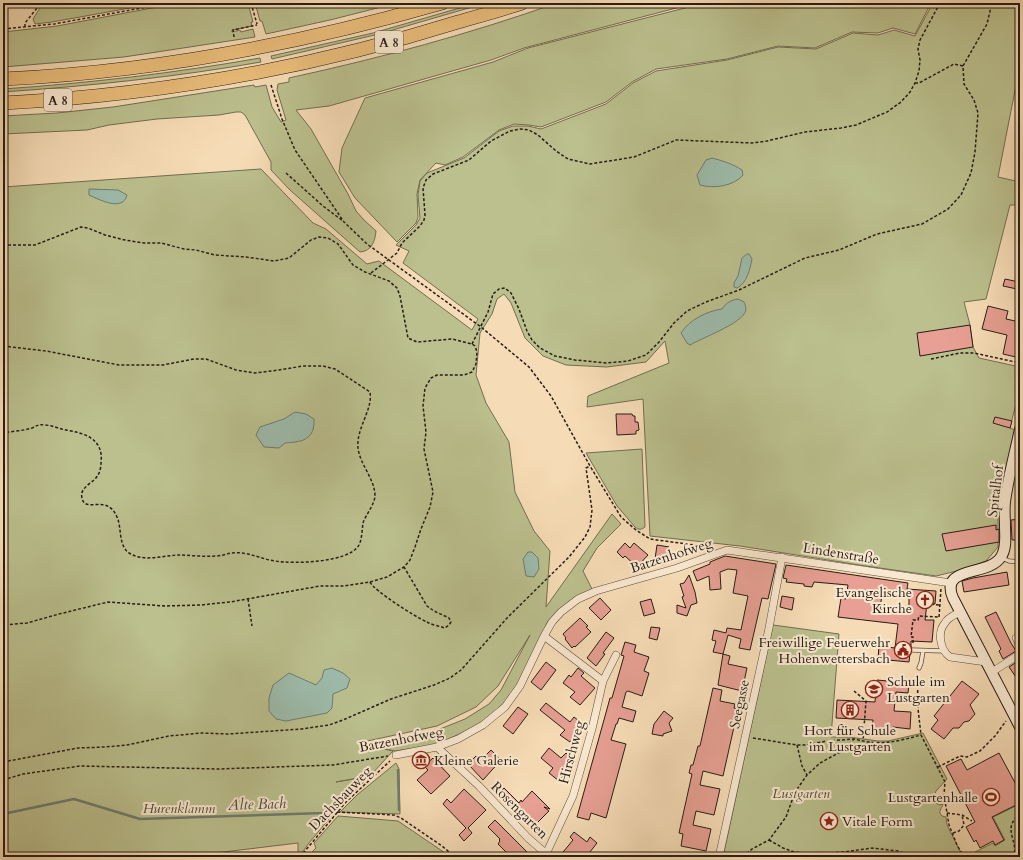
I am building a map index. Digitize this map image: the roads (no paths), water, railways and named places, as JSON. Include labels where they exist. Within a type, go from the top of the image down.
[{"type":"highway","name":"A 8","points":[[3,79],[98,72],[250,50],[328,33],[442,3]]},
{"type":"highway","name":"A 8","points":[[3,103],[60,100],[254,73],[333,56],[424,33],[522,3]]},
{"type":"street","name":"Spitalhof","points":[[1001,557],[1005,541],[1005,503],[1015,475],[1020,429]]},
{"type":"street","name":"Lindenstraße","points":[[727,550],[782,557],[946,583]]},
{"type":"street","name":"Batzenhofweg","points":[[396,755],[437,747],[458,739],[483,726],[505,706],[520,686],[552,622],[561,612],[578,599],[677,568],[727,550]]},
{"type":"street","name":"Seegasse","points":[[719,857],[769,628],[782,557]]},
{"type":"street","points":[[1001,557],[990,566],[959,575],[946,583],[1020,727]]},
{"type":"street","points":[[960,612],[948,618],[944,624],[941,631],[941,646],[950,657],[986,662]]},
{"type":"street","points":[[544,636],[603,681]]},
{"type":"street","points":[[1016,638],[1020,646]]},
{"type":"street","points":[[992,672],[1020,654]]},
{"type":"street","name":"Hirschweg","points":[[548,856],[573,796],[592,729],[603,681],[616,655]]},
{"type":"street","name":"Rosengarten","points":[[437,747],[548,856]]},
{"type":"lane","points":[[1001,557],[1009,561],[1020,562]]},
{"type":"lane","points":[[912,650],[944,651]]},
{"type":"lane","points":[[919,668],[923,651]]},
{"type":"waterway","points":[[398,770],[399,810]]},
{"type":"waterway","name":"Alte Bach","points":[[3,814],[74,799],[140,819],[324,813]]},
{"type":"place","name":"Evangelische Kirche","points":[[925,600]]},
{"type":"place","name":"Freiwillige Feuerwehr Hohenwettersbach","points":[[903,650]]},
{"type":"place","name":"Schule im Lustgarten","points":[[874,689]]},
{"type":"place","name":"Hort für Schule im Lustgarten","points":[[850,710]]},
{"type":"place","name":"Kleine Galerie","points":[[421,760]]},
{"type":"place","name":"Lustgartenhalle","points":[[991,797]]},
{"type":"place","name":"Vitale Form","points":[[829,821]]},
{"type":"park label","name":"Lustgarten","points":[[801,793]]},
{"type":"park label","name":"Hurenklamm","points":[[179,808]]}]
